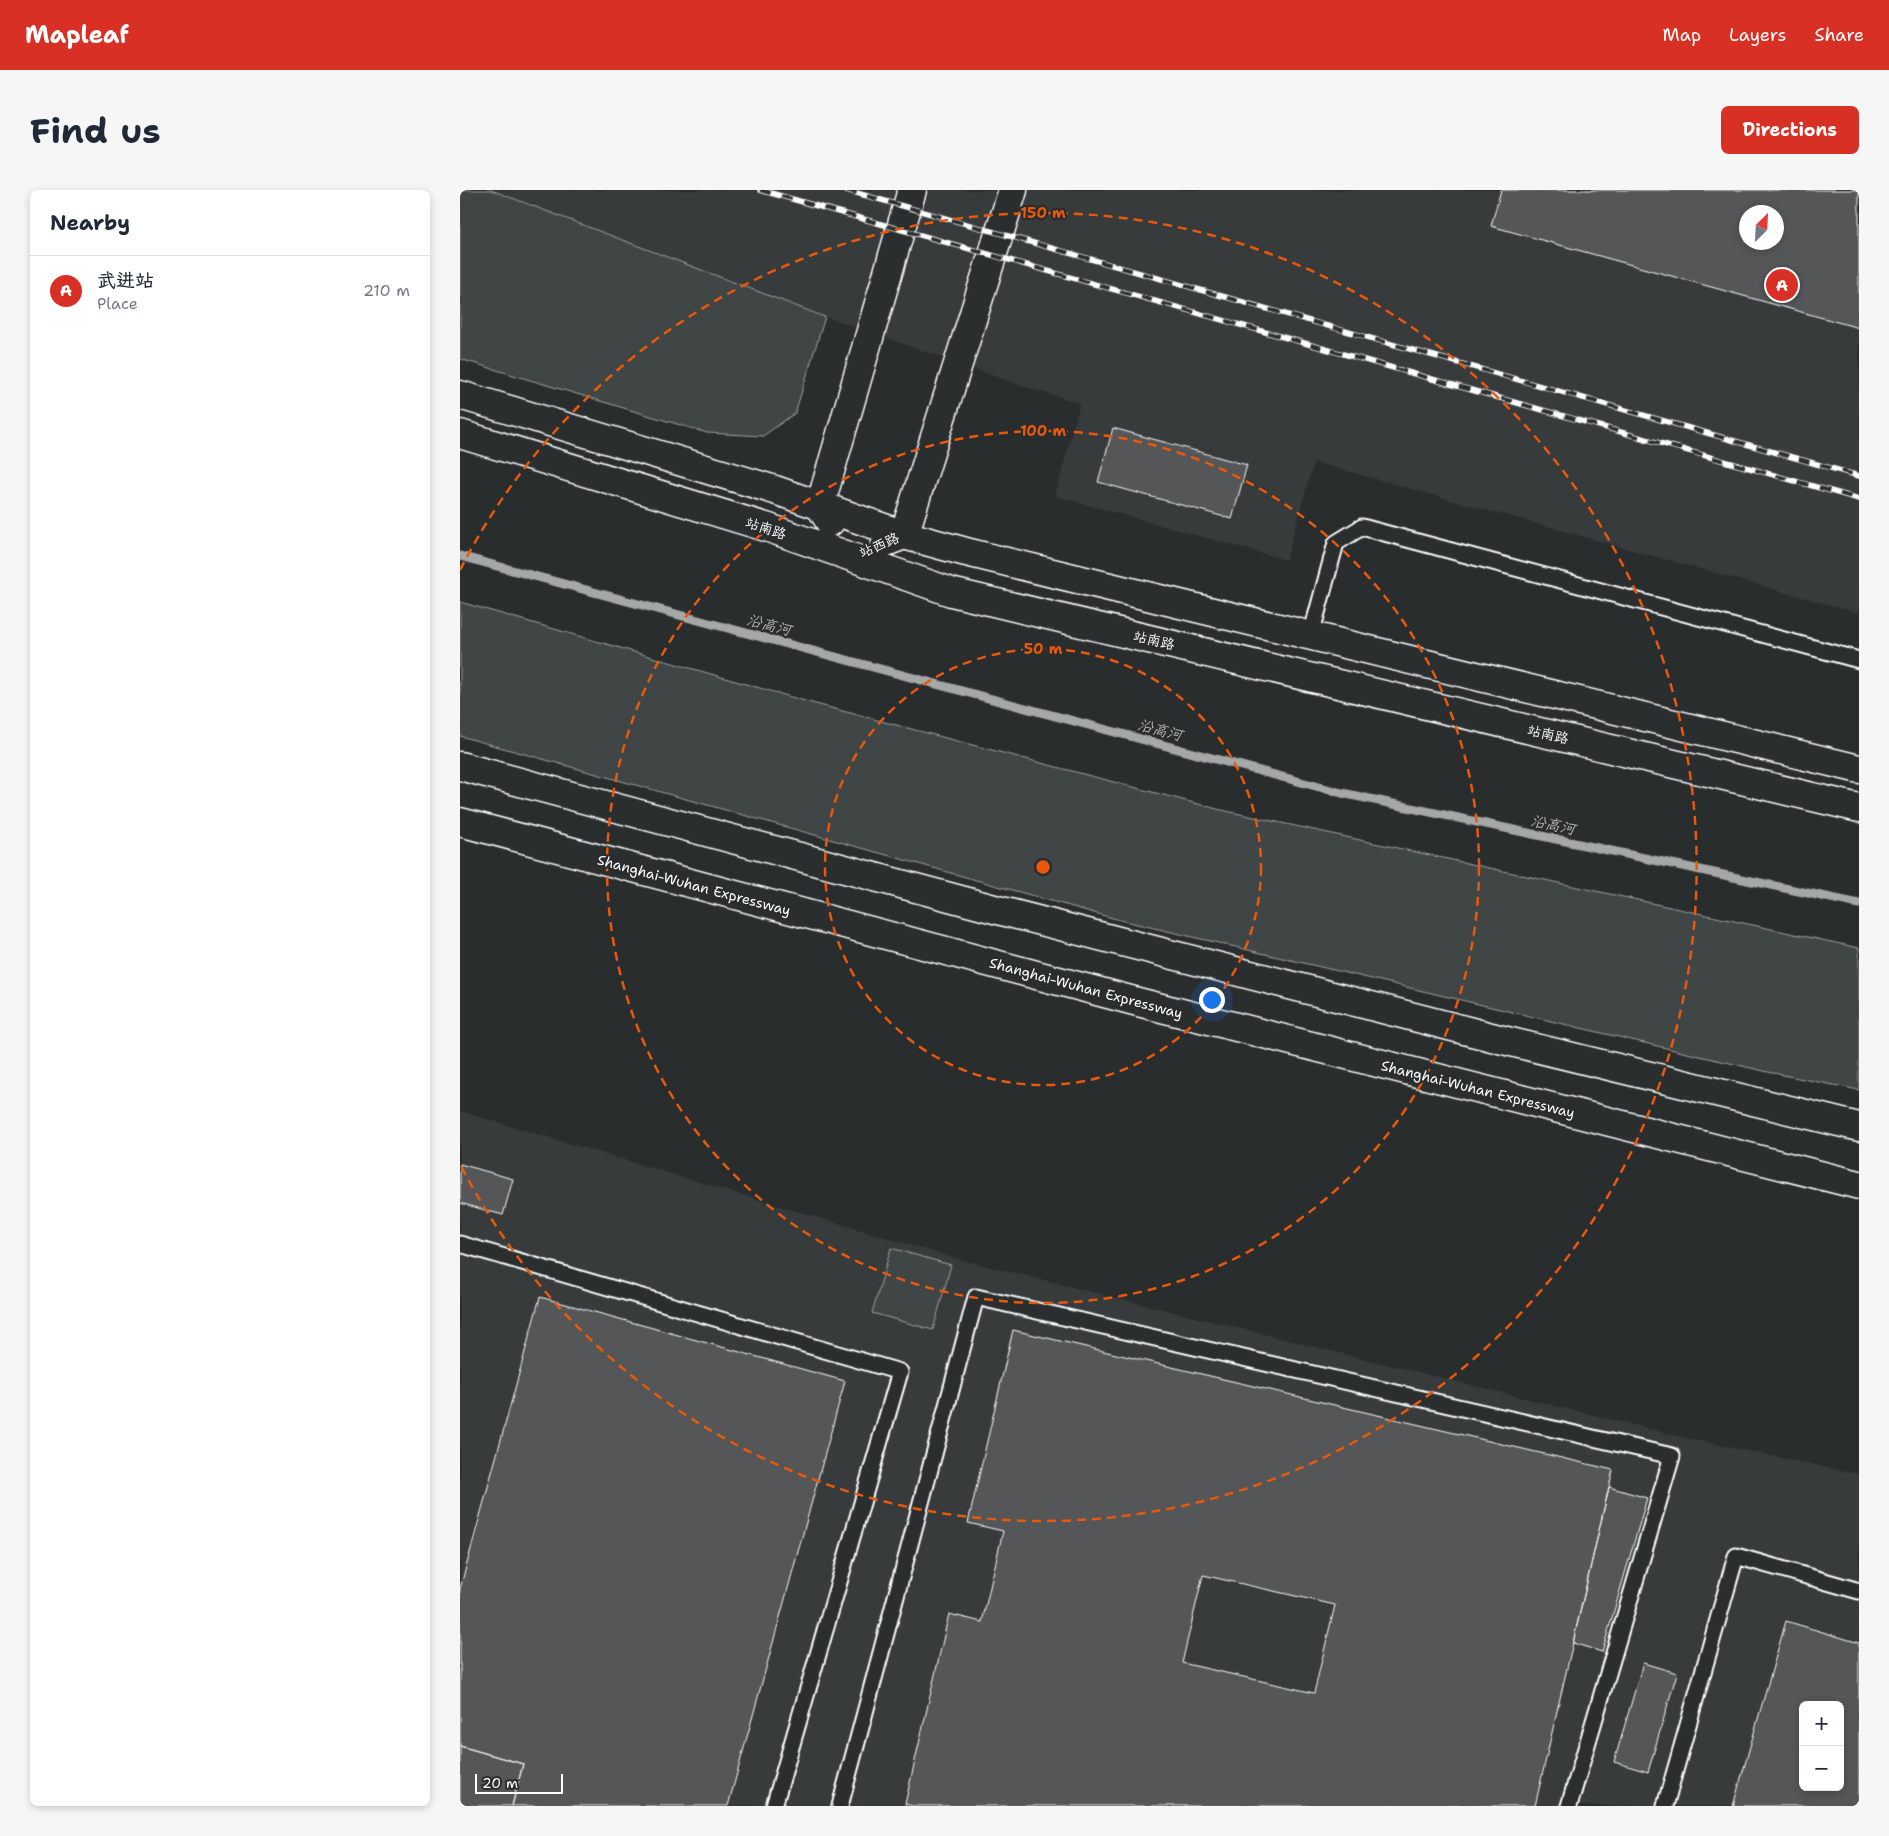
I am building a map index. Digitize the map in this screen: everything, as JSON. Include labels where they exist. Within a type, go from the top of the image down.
[{"type":"main road","points":[[820,506],[912,190]]},
{"type":"main road","name":"站西路","points":[[820,506],[852,557],[904,535],[1013,190]]},
{"type":"main road","points":[[460,395],[765,487],[904,535],[1859,769]]},
{"type":"main road","name":"站南路","points":[[460,434],[769,528],[951,592],[1859,808]]},
{"type":"main road","points":[[460,766],[998,910],[1488,1036],[1859,1127]]},
{"type":"main road","name":"Shanghai-Wuhan Expressway","points":[[460,822],[1128,1000],[1859,1185]]},
{"type":"lane","points":[[1311,635],[1336,543],[1362,528],[1859,660]]},
{"type":"lane","points":[[460,1244],[900,1372],[774,1806]]},
{"type":"lane","points":[[840,1806],[976,1297],[1672,1456],[1569,1806]]},
{"type":"lane","points":[[1665,1806],[1736,1556],[1859,1591]]},
{"type":"shaded area","points":[[460,190],[491,190],[825,317],[795,413],[763,436],[707,433],[460,359]]},
{"type":"shaded area","points":[[490,190],[1859,190],[1859,613],[1314,462],[1286,560],[1055,496],[1080,403],[1032,389],[778,300]]},
{"type":"shaded area","points":[[460,602],[812,703],[1217,809],[1859,948],[1859,1090],[1768,1072],[1116,919],[460,736]]},
{"type":"shaded area","points":[[460,1111],[958,1259],[1695,1440],[1859,1474],[1859,1806],[460,1806]]},
{"type":"shaded area","points":[[891,1248],[951,1265],[933,1330],[872,1313]]},
{"type":"building","points":[[1501,190],[1859,190],[1859,328],[1491,226]]},
{"type":"building","points":[[1113,428],[1247,465],[1232,519],[1098,482]]},
{"type":"building","points":[[460,1164],[513,1179],[503,1215],[460,1203]]},
{"type":"building","points":[[540,1297],[845,1381],[728,1806],[512,1806],[523,1764],[460,1746],[460,1589]]},
{"type":"building","points":[[1013,1330],[1613,1470],[1535,1806],[913,1806],[905,1804],[949,1614],[982,1622],[1003,1531],[968,1523]],"holes":[[[1203,1575],[1335,1605],[1314,1693],[1182,1663]]]},
{"type":"building","points":[[1609,1487],[1647,1498],[1602,1652],[1573,1643]]},
{"type":"building","points":[[1786,1621],[1859,1643],[1859,1806],[1733,1806]]},
{"type":"building","points":[[1643,1663],[1677,1673],[1648,1772],[1614,1762]]},
{"type":"building","points":[[460,1746],[523,1764],[512,1806],[460,1806]]},
{"type":"waterway","name":"沿高河","points":[[460,556],[1342,793],[1859,904]]},
{"type":"railway","points":[[760,190],[1859,499]]},
{"type":"railway","points":[[846,190],[1859,476]]},
{"type":"place","name":"武进站","points":[[1782,285]]}]
